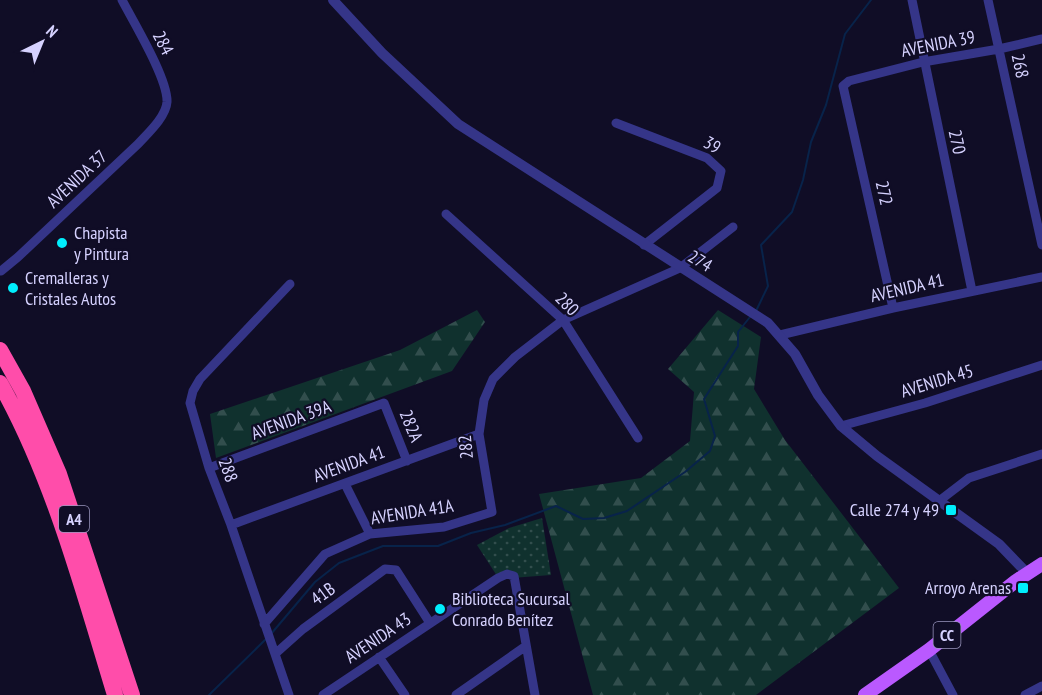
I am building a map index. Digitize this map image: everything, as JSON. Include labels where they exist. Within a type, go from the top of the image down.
[{"type":"highway","name":"A4","points":[[0,350],[23,391],[58,474],[132,695]]},
{"type":"highway","name":"A4","points":[[2,387],[44,478],[115,695]]},
{"type":"main road","name":"CC","points":[[865,695],[929,650],[1027,573],[1042,564]]},
{"type":"street","name":"284","points":[[122,0],[163,81],[167,104]]},
{"type":"street","name":"274","points":[[333,0],[382,53],[458,124],[680,268],[756,314],[780,336],[795,354],[818,395],[842,426],[878,456],[999,543],[1027,573]]},
{"type":"street","name":"270","points":[[912,0],[972,291]]},
{"type":"street","name":"268","points":[[988,0],[1042,245]]},
{"type":"street","name":"AVENIDA 39","points":[[843,86],[849,81],[923,62],[1042,39]]},
{"type":"street","name":"272","points":[[843,86],[893,308]]},
{"type":"street","name":"AVENIDA 37","points":[[1,271],[138,144],[156,125],[167,104]]},
{"type":"street","name":"39","points":[[616,123],[707,158],[720,171],[717,188],[644,245]]},
{"type":"street","name":"280","points":[[446,214],[563,320],[638,438]]},
{"type":"street","points":[[563,320],[680,268],[732,226]]},
{"type":"street","name":"AVENIDA 41","points":[[780,336],[893,308],[1042,277]]},
{"type":"street","name":"288","points":[[289,695],[231,525],[209,468],[190,403],[193,391],[200,379],[290,284]]},
{"type":"street","name":"282","points":[[492,512],[479,435],[484,400],[493,379],[515,357],[563,320]]},
{"type":"street","name":"AVENIDA 45","points":[[842,426],[925,403],[1042,364]]},
{"type":"street","name":"AVENIDA 39A","points":[[209,468],[384,403]]},
{"type":"street","name":"282A","points":[[384,403],[407,461]]},
{"type":"street","name":"AVENIDA 41","points":[[231,525],[479,435]]},
{"type":"street","points":[[939,501],[969,478],[1042,454]]},
{"type":"street","points":[[345,484],[370,534]]},
{"type":"street","name":"AVENIDA 41A","points":[[264,624],[325,554],[370,534],[444,527],[492,512]]},
{"type":"street","name":"41B","points":[[275,654],[303,629],[385,569],[396,570],[430,623]]},
{"type":"street","name":"AVENIDA 43","points":[[323,695],[507,574],[514,576],[526,646]]},
{"type":"street","points":[[456,695],[526,646],[535,695]]},
{"type":"street","points":[[929,650],[953,695]]},
{"type":"street","points":[[379,657],[405,695]]},
{"type":"street","points":[[1025,695],[1042,686]]},
{"type":"green space","points":[[477,310],[485,322],[452,371],[216,458],[210,414],[400,350]]},
{"type":"green space","points":[[718,310],[761,337],[754,389],[785,440],[899,588],[756,695],[593,695],[539,494],[641,478],[690,441],[694,392],[668,369]]},
{"type":"green space","points":[[542,518],[551,575],[499,579],[477,545],[509,528]]},
{"type":"waterway","points":[[756,311],[768,286],[761,245],[792,212],[803,180],[811,142],[826,105],[845,34],[871,0]]},
{"type":"waterway","points":[[271,634],[315,582],[339,563],[383,546],[438,546],[556,506],[583,519],[604,518],[627,511],[685,472],[710,451],[715,436],[704,399],[738,346],[738,332],[750,317]]},
{"type":"waterway","points":[[209,695],[267,638]]},
{"type":"place","name":"Chapista y Pintura","points":[[62,243]]},
{"type":"place","name":"Cremalleras y Cristales Autos","points":[[13,288]]},
{"type":"place","name":"Calle 274 y 49","points":[[951,510]]},
{"type":"place","name":"Arroyo Arenas","points":[[1023,588]]},
{"type":"place","name":"Biblioteca Sucursal Conrado Benítez","points":[[440,609]]}]
